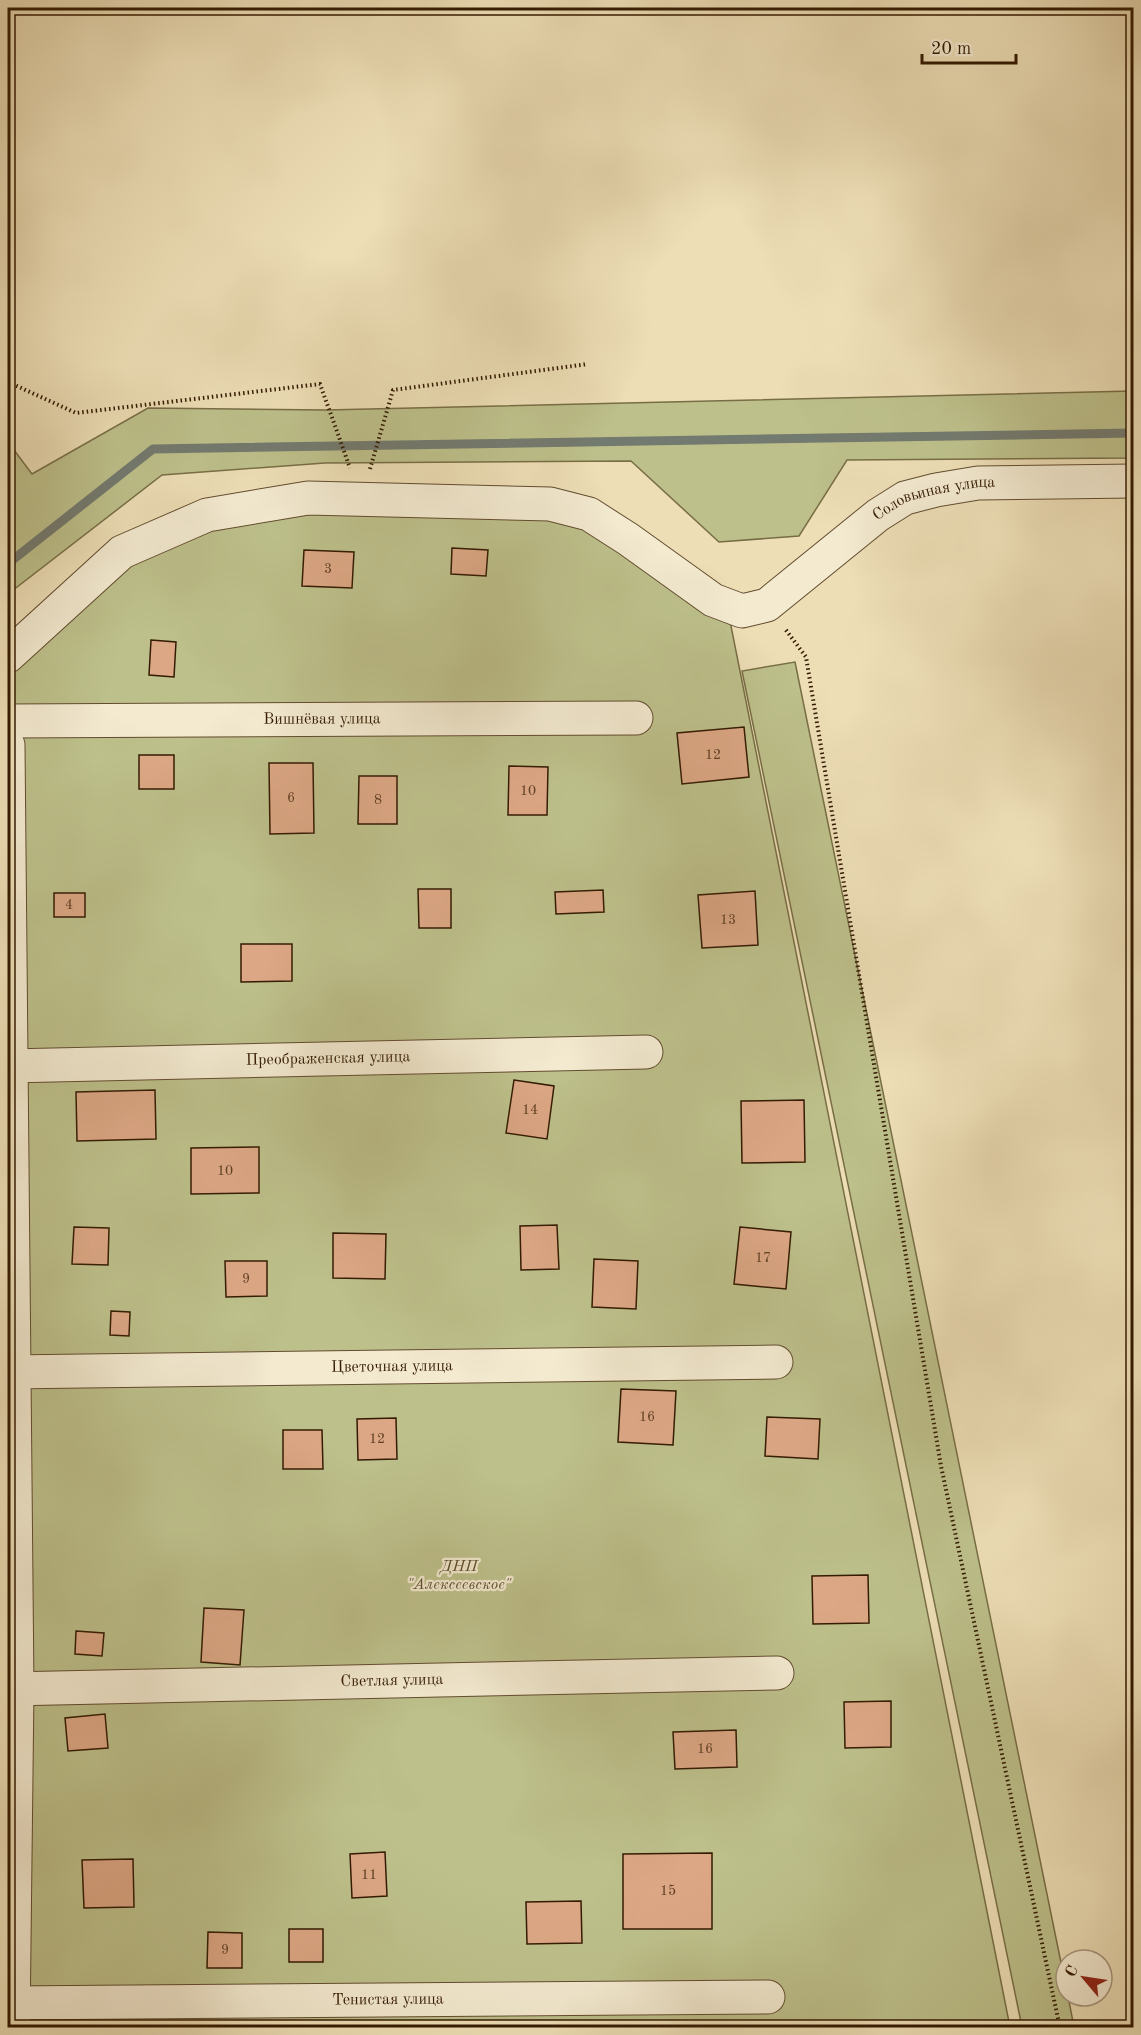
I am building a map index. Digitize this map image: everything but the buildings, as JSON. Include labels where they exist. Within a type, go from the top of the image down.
[{"type":"street","name":"Соловьиная улица","points":[[767,605],[878,515],[905,498],[978,483],[1134,481]]},
{"type":"street","points":[[8,656],[122,552],[207,515],[308,498],[550,504],[589,514],[713,600],[742,611],[767,605]]},
{"type":"street","name":"Вишнёвая улица","points":[[8,721],[636,718]]},
{"type":"street","points":[[8,745],[11,2011]]},
{"type":"street","name":"Преображенская улица","points":[[9,1066],[646,1052]]},
{"type":"street","name":"Цветочная улица","points":[[11,1372],[776,1362]]},
{"type":"street","name":"Светлая улица","points":[[12,1689],[777,1673]]},
{"type":"street","name":"Тенистая улица","points":[[11,2011],[768,1997]]},
{"type":"path","points":[[361,498],[393,390],[588,364]]},
{"type":"path","points":[[8,382],[76,412],[320,384],[361,498]]},
{"type":"path","points":[[767,605],[806,657],[941,1466],[1060,2028]]},
{"type":"green space","points":[[1133,391],[1133,458],[847,460],[799,536],[719,542],[631,461],[325,463],[162,475],[8,594],[8,442],[32,474],[148,408],[326,410]]},
{"type":"green space","name":"ДНП \"Алексеевское\"","points":[[403,501],[580,518],[730,621],[1010,2027],[8,2028],[8,662],[122,558],[209,527]]},
{"type":"green space","points":[[795,662],[1058,1948],[1054,1948],[1054,2008],[1070,2008],[1074,2027],[1022,2027],[742,671]]},
{"type":"waterway","points":[[8,560],[10,562],[153,449],[1134,433]]}]
